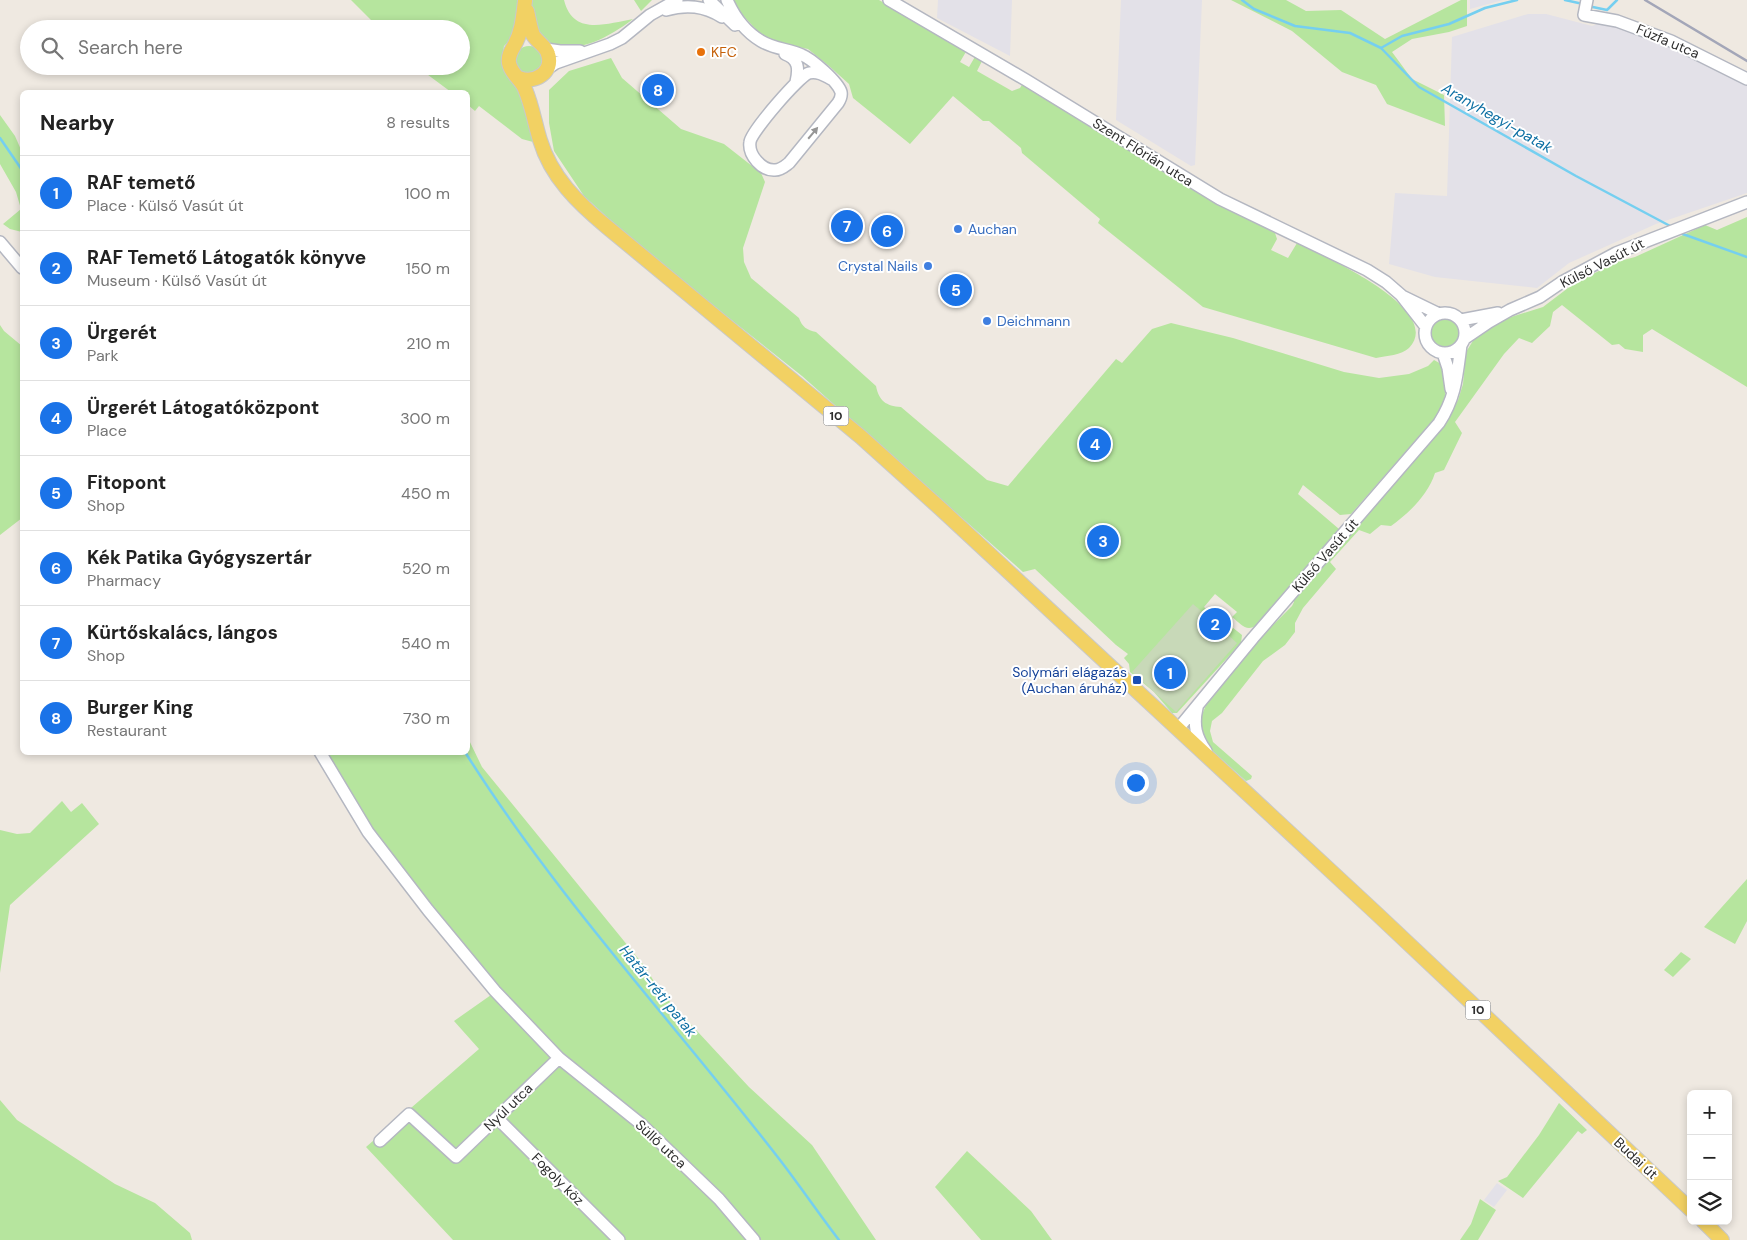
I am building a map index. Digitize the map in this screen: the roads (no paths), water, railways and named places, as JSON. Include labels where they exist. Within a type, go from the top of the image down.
[{"type":"main road","name":"10","points":[[525,1],[531,29],[549,60],[535,98],[537,129]]},
{"type":"main road","name":"10","points":[[525,1],[521,30],[511,52],[509,63],[514,74],[525,88],[550,165],[576,200],[861,437],[1216,764]]},
{"type":"main road","points":[[514,47],[526,40],[542,45]]},
{"type":"main road","points":[[519,78],[529,80],[543,73]]},
{"type":"main road","name":"Budai út","points":[[1216,764],[1687,1206]]},
{"type":"main road","points":[[1707,1225],[1722,1240]]},
{"type":"street","points":[[543,73],[556,63],[622,38],[650,15],[663,0]]},
{"type":"street","points":[[650,15],[677,0]]},
{"type":"street","points":[[709,0],[747,37],[761,46],[793,57],[796,60],[798,71],[796,82]]},
{"type":"street","points":[[727,0],[737,18],[752,35],[763,42],[805,56],[831,78],[841,92],[838,103],[788,163],[779,170],[769,170],[754,159],[749,144],[750,139],[796,82],[805,74],[816,72],[831,78]]},
{"type":"street","name":"Szent Flórián utca","points":[[889,0],[1026,80],[1220,199],[1367,270],[1386,282],[1401,295],[1426,327]]},
{"type":"street","points":[[650,15],[692,6],[708,10],[736,26]]},
{"type":"street","name":"Fűzfa utca","points":[[1586,8],[1671,41],[1747,79]]},
{"type":"street","points":[[542,45],[560,52],[597,49]]},
{"type":"street","name":"Külső Vasút út","points":[[1178,729],[1253,638],[1439,423],[1451,403],[1463,342],[1510,310],[1540,297],[1562,282],[1616,253],[1747,202]]},
{"type":"street","points":[[0,242],[20,266]]},
{"type":"street","name":"Szent Flórián utca","points":[[1401,295],[1439,314]]},
{"type":"street","name":"Külső Vasút út","points":[[1461,320],[1510,310]]},
{"type":"street","points":[[1450,313],[1461,320],[1464,327],[1463,342],[1451,352],[1443,353],[1434,350],[1428,344],[1425,335],[1426,327],[1430,320],[1439,314],[1450,313]]},
{"type":"street","points":[[1443,353],[1450,379],[1451,403]]},
{"type":"street","points":[[1198,706],[1194,724],[1196,734],[1216,764]]},
{"type":"street","name":"Süllő utca","points":[[322,755],[368,832],[495,992],[559,1058],[641,1124],[719,1199],[754,1240]]},
{"type":"street","name":"Nyúl utca","points":[[380,1141],[410,1114],[456,1157],[559,1058]]},
{"type":"street","name":"Fogoly köz","points":[[497,1118],[619,1240]]},
{"type":"waterway","name":"Aranyhegyi-patak","points":[[1242,0],[1254,9],[1295,26],[1350,33],[1381,48],[1419,87],[1576,176],[1672,227]]},
{"type":"waterway","points":[[1381,48],[1402,36],[1449,24],[1485,8],[1517,0]]},
{"type":"waterway","points":[[1565,0],[1583,4]]},
{"type":"waterway","points":[[1588,6],[1607,10],[1617,0]]},
{"type":"waterway","name":"Határ-réti patak","points":[[0,138],[20,167]]},
{"type":"waterway","name":"Aranyhegyi-patak","points":[[1680,233],[1747,257]]},
{"type":"waterway","name":"Határ-réti patak","points":[[467,755],[538,858],[577,909],[740,1109],[839,1240]]},
{"type":"railway","points":[[1645,0],[1747,61]]},
{"type":"place","name":"KFC","points":[[701,52]]},
{"type":"place","name":"Burger King","points":[[658,90]]},
{"type":"place","name":"Kürtőskalács, lángos","points":[[847,226]]},
{"type":"place","name":"Auchan","points":[[958,229]]},
{"type":"place","name":"Kék Patika Gyógyszertár","points":[[887,231]]},
{"type":"place","name":"Crystal Nails","points":[[928,266]]},
{"type":"place","name":"Fitopont","points":[[956,290]]},
{"type":"place","name":"Deichmann","points":[[987,321]]},
{"type":"place","name":"Ürgerét Látogatóközpont","points":[[1095,444]]},
{"type":"place","name":"Ürgerét","points":[[1103,541]]},
{"type":"place","name":"RAF Temető Látogatók könyve","points":[[1215,624]]},
{"type":"place","name":"RAF temető","points":[[1170,673]]},
{"type":"place","name":"Solymári elágazás (Auchan áruház)","points":[[1137,680]]}]
